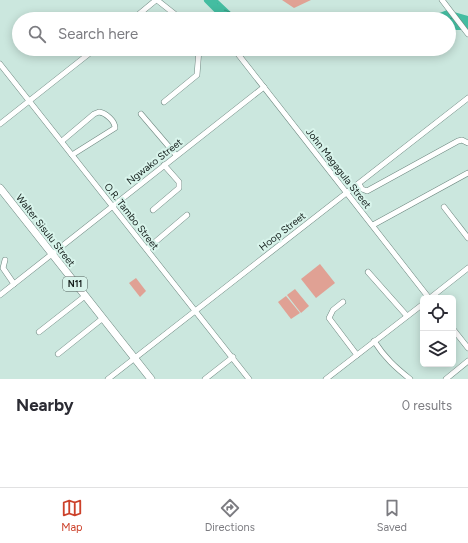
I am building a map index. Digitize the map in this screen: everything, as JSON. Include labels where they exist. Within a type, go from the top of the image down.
[{"type":"highway","name":"Walter Sisulu Street","points":[[0,188],[151,379]]},
{"type":"street","points":[[141,12],[156,0],[172,12]]},
{"type":"street","points":[[442,0],[451,12]]},
{"type":"street","points":[[456,18],[468,34]]},
{"type":"street","points":[[0,124],[86,56]]},
{"type":"street","points":[[164,102],[197,75],[198,56]]},
{"type":"street","name":"John Magagula Street","points":[[240,56],[428,295]]},
{"type":"street","name":"O.R. Tambo Street","points":[[0,64],[250,379]]},
{"type":"street","name":"Ngwako Street","points":[[0,295],[264,87]]},
{"type":"street","name":"Hoop Street","points":[[108,379],[468,98]]},
{"type":"street","points":[[62,141],[94,114],[99,112],[106,114],[114,124],[115,128],[113,131],[99,137],[72,155]]},
{"type":"street","points":[[141,114],[176,155]]},
{"type":"street","points":[[359,184],[362,189],[367,191],[458,141],[462,140],[468,143]]},
{"type":"street","points":[[153,210],[179,188],[179,182],[164,165]]},
{"type":"street","points":[[373,225],[468,173]]},
{"type":"street","points":[[444,207],[468,238]]},
{"type":"street","points":[[147,249],[187,215]]},
{"type":"street","points":[[5,260],[4,268],[14,284]]},
{"type":"street","points":[[434,295],[468,268]]},
{"type":"street","points":[[368,272],[407,316]]},
{"type":"street","points":[[39,332],[85,296]]},
{"type":"street","points":[[343,302],[333,310],[329,318],[357,355]]},
{"type":"street","points":[[326,379],[420,306]]},
{"type":"street","points":[[58,354],[103,318]]},
{"type":"street","points":[[455,331],[468,348]]},
{"type":"street","points":[[374,341],[384,356],[398,371],[410,379]]},
{"type":"street","points":[[205,379],[233,357]]},
{"type":"street","points":[[446,379],[468,361]]},
{"type":"shaded area","points":[[282,0],[311,0],[294,8]]},
{"type":"shaded area","points":[[320,264],[335,283],[316,298],[301,279]]},
{"type":"shaded area","points":[[136,278],[146,291],[140,297],[129,283]]},
{"type":"shaded area","points":[[295,289],[309,306],[301,313],[287,295]]},
{"type":"shaded area","points":[[286,296],[300,313],[291,319],[278,302]]},
{"type":"water","points":[[211,0],[218,0],[231,12],[224,12]]},
{"type":"water","points":[[447,10],[454,12],[442,12]]},
{"type":"water","points":[[456,13],[468,16],[468,22],[456,23]]},
{"type":"waterway","points":[[208,0],[220,12]]},
{"type":"waterway","points":[[456,26],[468,26]]}]
